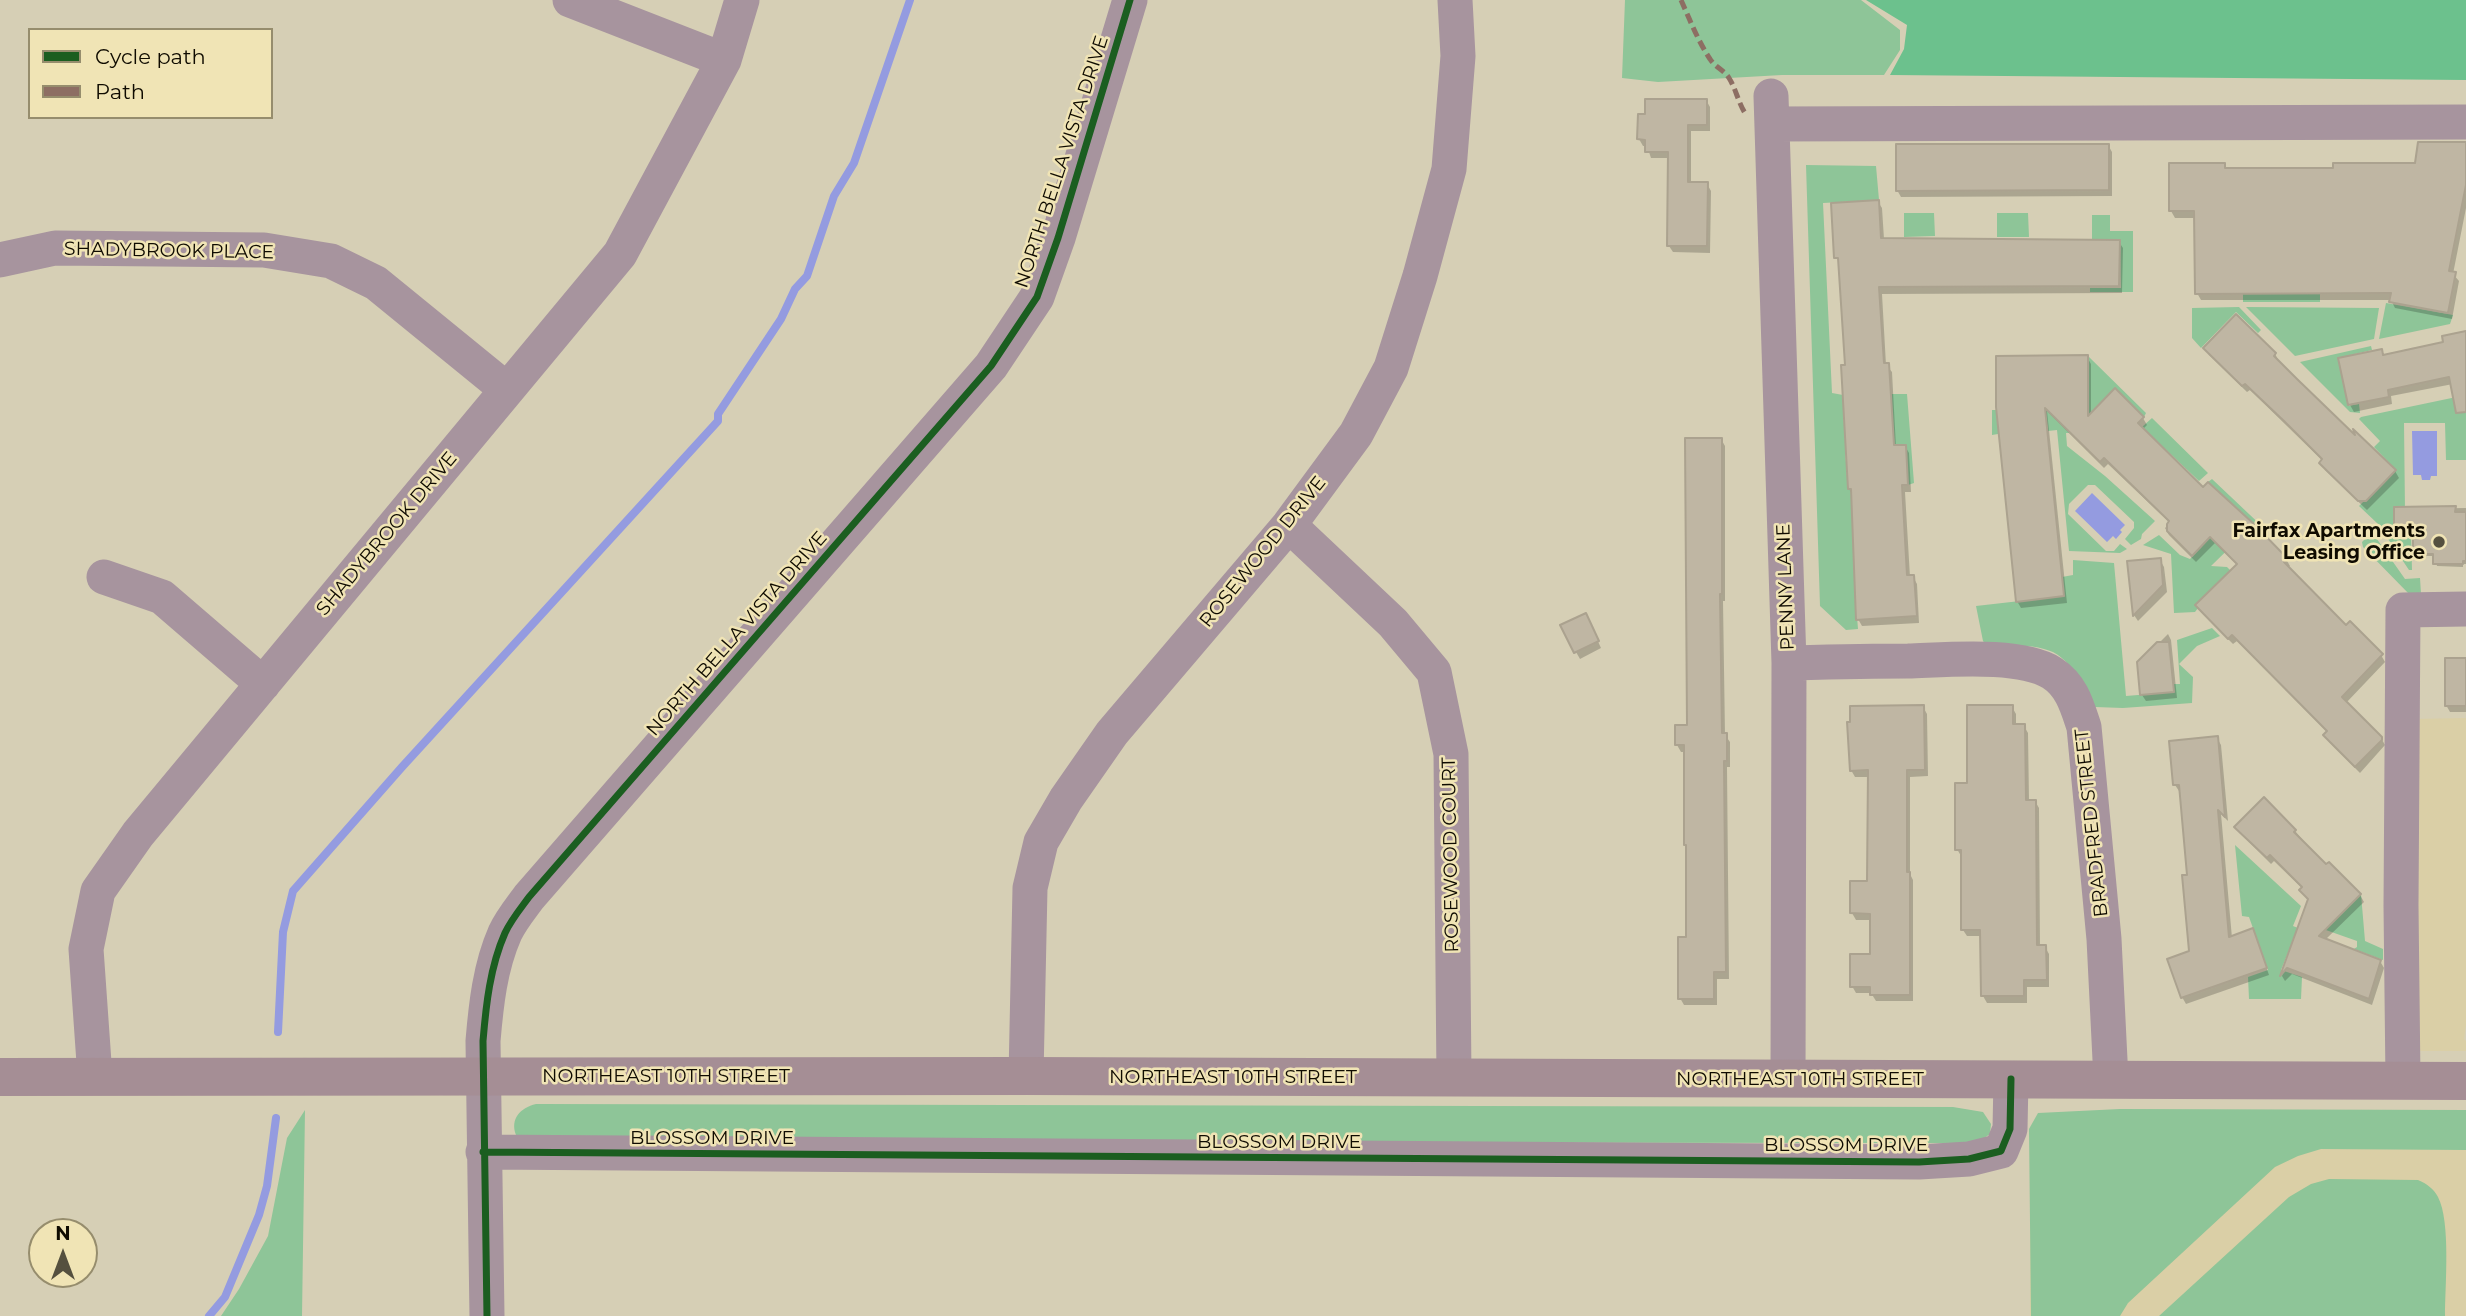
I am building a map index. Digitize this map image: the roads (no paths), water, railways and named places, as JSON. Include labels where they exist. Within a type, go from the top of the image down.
[{"type":"main road","name":"NORTHEAST 10TH STREET","points":[[0,1077],[1026,1076],[2466,1081]]},
{"type":"street","points":[[570,0],[724,60]]},
{"type":"street","name":"SHADYBROOK DRIVE","points":[[95,1077],[86,949],[98,891],[138,834],[620,254],[724,60],[742,0]]},
{"type":"street","name":"NORTH BELLA VISTA DRIVE","points":[[487,1316],[483,1077],[486,1004],[494,965],[506,932],[529,897],[991,366],[1037,297],[1058,238],[1130,0]]},
{"type":"street","name":"ROSEWOOD DRIVE","points":[[1026,1076],[1030,888],[1041,842],[1066,799],[1112,733],[1289,525],[1356,434],[1391,368],[1449,169],[1458,56],[1455,0]]},
{"type":"street","name":"PENNY LANE","points":[[1787,1079],[1789,663],[1771,110],[2466,122]]},
{"type":"street","name":"SHADYBROOK PLACE","points":[[0,260],[55,248],[264,250],[331,261],[376,283],[506,389]]},
{"type":"street","name":"ROSEWOOD COURT","points":[[1289,525],[1394,623],[1434,672],[1451,754],[1454,1078]]},
{"type":"street","points":[[104,577],[162,597],[263,684]]},
{"type":"street","points":[[2403,1081],[2403,610],[2466,609]]},
{"type":"street","name":"BRADFRED STREET","points":[[1789,663],[1971,660],[2013,662],[2037,666],[2053,674],[2074,695],[2084,727],[2105,953],[2111,1080]]},
{"type":"street","name":"BLOSSOM DRIVE","points":[[484,1152],[1919,1162],[1969,1159],[2001,1151],[2010,1129],[2011,1079]]},
{"type":"water","points":[[2412,431],[2437,431],[2437,476],[2431,476],[2430,480],[2422,480],[2421,475],[2413,475]]},
{"type":"water","points":[[2092,493],[2125,525],[2116,539],[2113,536],[2107,542],[2075,511]]},
{"type":"waterway","points":[[278,1032],[283,932],[293,891],[402,767],[718,421],[718,414],[781,319],[795,289],[807,276],[834,196],[854,163],[910,0]]},
{"type":"waterway","points":[[209,1316],[225,1297],[259,1215],[267,1186],[276,1118]]},
{"type":"place","name":"Fairfax Apartments Leasing Office","points":[[2439,542]]}]
